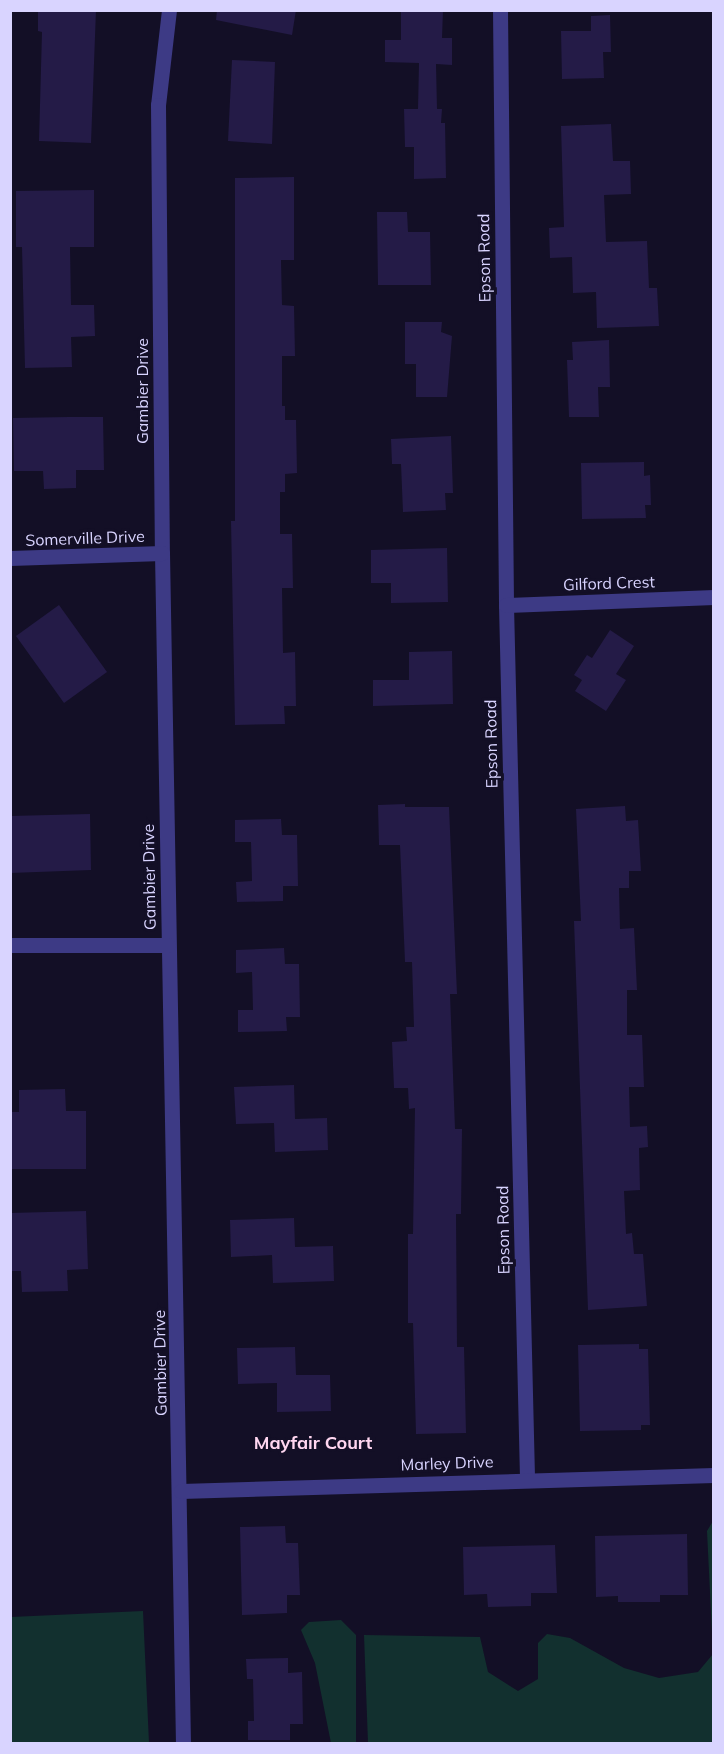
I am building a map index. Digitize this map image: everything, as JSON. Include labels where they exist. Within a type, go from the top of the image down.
[{"type":"street","name":"Gambier Drive","points":[[169,10],[159,105],[162,554],[168,945],[181,1491],[183,1743]]},
{"type":"street","name":"Epson Road","points":[[500,10],[506,605],[527,1478]]},
{"type":"street","name":"Somerville Drive","points":[[10,558],[162,554]]},
{"type":"street","name":"Gilford Crest","points":[[506,605],[714,597]]},
{"type":"street","points":[[10,945],[168,945]]},
{"type":"street","name":"Marley Drive","points":[[181,1491],[527,1478],[714,1474]]},
{"type":"green space","points":[[713,1521],[713,1654],[707,1531]]},
{"type":"green space","points":[[143,1611],[149,1743],[11,1743],[11,1617]]},
{"type":"green space","points":[[341,1620],[356,1635],[356,1743],[331,1743],[315,1663],[301,1630],[309,1622]]},
{"type":"green space","points":[[547,1634],[570,1638],[624,1668],[659,1678],[698,1672],[713,1654],[713,1743],[368,1743],[364,1635],[480,1637],[488,1672],[518,1691],[538,1679],[538,1643]]},
{"type":"building","points":[[38,10],[96,10],[91,143],[39,141],[42,32],[38,31]]},
{"type":"building","points":[[217,10],[296,10],[292,35],[216,20]]},
{"type":"building","points":[[401,10],[443,10],[442,38],[452,38],[452,65],[436,64],[437,109],[442,109],[441,123],[445,123],[446,178],[414,179],[414,147],[405,147],[404,109],[418,109],[419,63],[385,62],[385,40],[401,40]]},
{"type":"building","points":[[610,15],[611,52],[603,52],[604,78],[562,79],[561,31],[591,31],[591,16]]},
{"type":"building","points":[[232,60],[275,62],[272,144],[228,141]]},
{"type":"building","points":[[611,124],[613,161],[630,161],[631,194],[604,195],[606,242],[647,241],[649,288],[657,288],[659,326],[597,328],[596,292],[573,293],[572,257],[550,258],[549,228],[564,227],[561,126]]},
{"type":"building","points":[[294,177],[294,260],[281,260],[282,305],[294,306],[295,356],[282,356],[282,406],[285,406],[285,420],[296,420],[297,473],[285,474],[285,492],[280,492],[280,534],[292,534],[293,588],[282,588],[283,653],[295,652],[296,706],[284,706],[285,724],[235,725],[231,521],[235,521],[235,178]]},
{"type":"building","points":[[94,190],[94,247],[70,247],[71,305],[94,305],[95,336],[71,337],[72,367],[25,368],[22,247],[16,247],[16,191]]},
{"type":"building","points":[[377,212],[407,212],[408,232],[430,232],[431,285],[378,285]]},
{"type":"building","points":[[405,322],[442,322],[441,332],[452,336],[447,397],[416,397],[416,364],[405,364]]},
{"type":"building","points":[[609,340],[610,387],[598,387],[599,417],[569,417],[567,360],[573,360],[572,342]]},
{"type":"building","points":[[103,417],[104,470],[76,470],[76,488],[44,489],[43,471],[14,471],[13,418]]},
{"type":"building","points":[[451,436],[453,493],[445,493],[446,510],[403,512],[401,464],[392,464],[391,439]]},
{"type":"building","points":[[644,462],[644,476],[650,475],[651,505],[645,505],[646,518],[582,519],[581,463]]},
{"type":"building","points":[[447,548],[448,602],[391,603],[391,583],[371,583],[371,550]]},
{"type":"building","points":[[59,605],[107,672],[64,703],[16,636]]},
{"type":"building","points":[[610,630],[634,646],[616,674],[626,680],[606,711],[575,691],[582,680],[574,675],[587,655],[592,658]]},
{"type":"building","points":[[452,651],[453,704],[373,706],[373,680],[409,680],[409,652]]},
{"type":"building","points":[[405,804],[405,807],[449,807],[457,994],[450,994],[455,1129],[462,1129],[461,1214],[456,1214],[457,1347],[464,1347],[466,1433],[416,1434],[413,1323],[408,1323],[408,1234],[413,1234],[415,1108],[409,1109],[408,1088],[394,1088],[392,1042],[407,1041],[406,1027],[414,1027],[412,962],[405,962],[400,845],[379,845],[378,805]]},
{"type":"building","points":[[625,806],[626,821],[638,820],[641,871],[629,871],[629,888],[619,888],[620,929],[634,928],[637,990],[627,990],[627,1035],[642,1035],[644,1087],[629,1087],[630,1127],[647,1126],[648,1147],[639,1148],[640,1190],[624,1191],[626,1234],[632,1233],[634,1254],[643,1254],[647,1306],[588,1310],[574,921],[581,921],[576,809]]},
{"type":"building","points":[[90,814],[91,870],[10,873],[10,816]]},
{"type":"building","points":[[281,819],[282,835],[297,835],[298,886],[283,886],[283,901],[237,902],[236,882],[252,881],[251,842],[235,842],[235,820]]},
{"type":"building","points":[[284,948],[285,964],[299,964],[300,1017],[286,1017],[287,1031],[238,1032],[238,1010],[253,1010],[252,972],[236,973],[236,950]]},
{"type":"building","points":[[294,1085],[295,1119],[327,1118],[328,1150],[275,1152],[274,1123],[236,1124],[234,1087]]},
{"type":"building","points":[[65,1089],[66,1111],[86,1111],[86,1169],[10,1169],[10,1112],[19,1112],[19,1090]]},
{"type":"building","points":[[86,1211],[88,1269],[67,1270],[68,1291],[22,1292],[21,1271],[10,1271],[10,1213]]},
{"type":"building","points":[[294,1218],[295,1247],[333,1246],[334,1281],[273,1283],[272,1255],[231,1257],[230,1220]]},
{"type":"building","points":[[639,1344],[639,1349],[648,1349],[650,1425],[641,1425],[641,1430],[580,1431],[578,1345]]},
{"type":"building","points":[[295,1347],[296,1375],[330,1375],[331,1411],[277,1412],[277,1383],[238,1384],[237,1348]]},
{"type":"building","points":[[285,1526],[286,1543],[298,1543],[300,1595],[287,1595],[287,1613],[242,1615],[240,1527]]},
{"type":"building","points":[[687,1534],[688,1595],[660,1595],[660,1602],[618,1602],[618,1596],[596,1597],[595,1536]]},
{"type":"building","points":[[555,1545],[557,1593],[531,1593],[531,1606],[488,1607],[487,1594],[464,1595],[463,1547]]},
{"type":"building","points":[[288,1658],[288,1673],[302,1672],[303,1724],[290,1724],[290,1740],[248,1740],[248,1721],[254,1721],[253,1679],[247,1679],[246,1659]]},
{"type":"district","name":"Mayfair Court","points":[[313,1443]]}]
